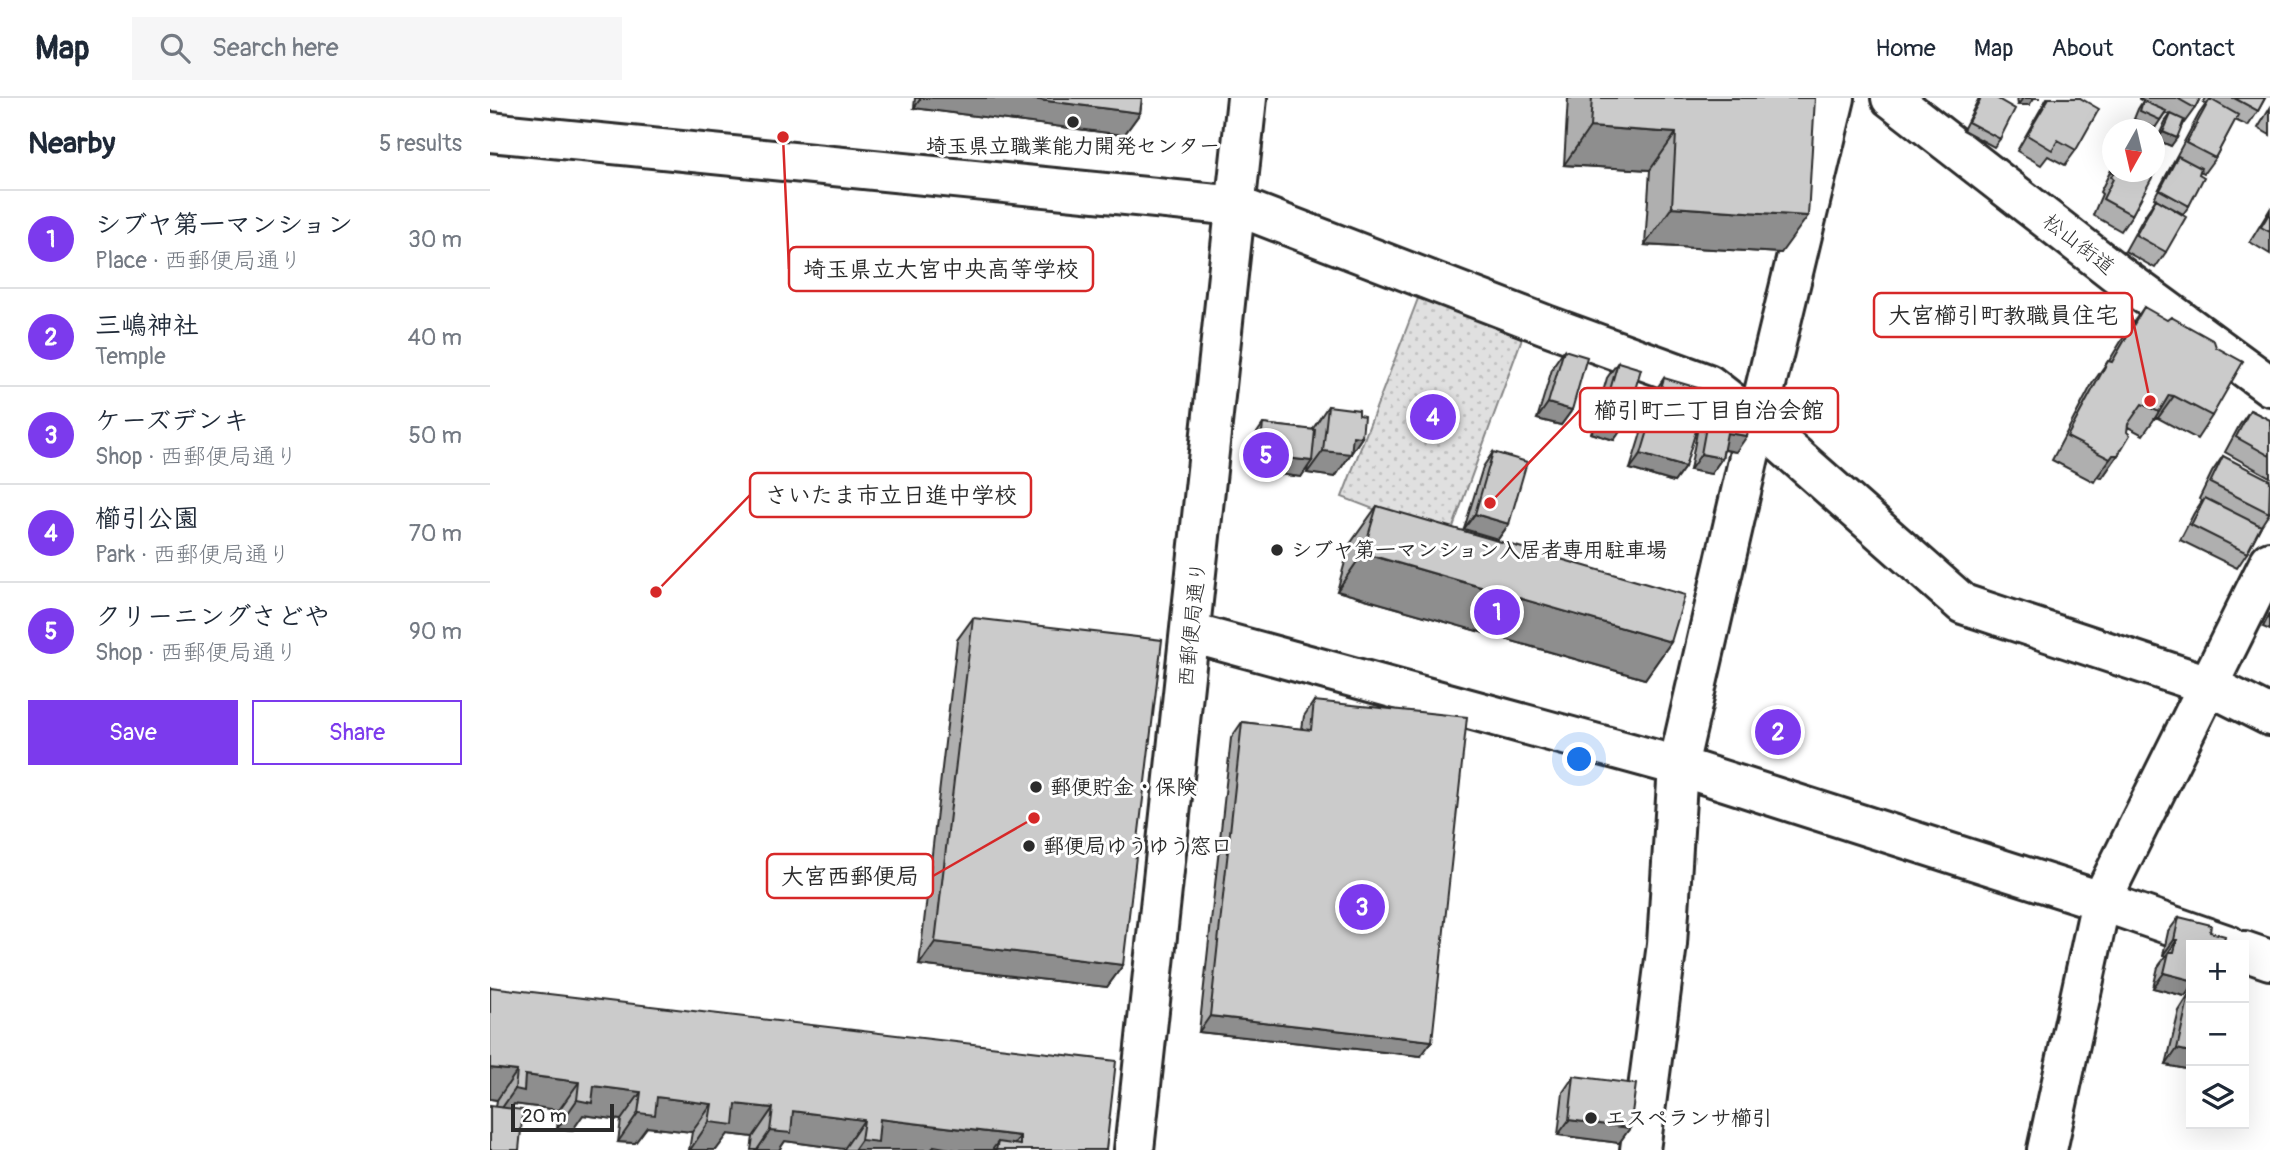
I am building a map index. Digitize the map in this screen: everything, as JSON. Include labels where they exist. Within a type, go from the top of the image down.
[{"type":"street","name":"西郵便局通り","points":[[1134,1150],[1247,98]]},
{"type":"street","points":[[1640,1150],[1667,944],[1678,766],[1835,98]]},
{"type":"street","name":"松山街道","points":[[1891,98],[2116,273],[2270,386]]},
{"type":"street","points":[[490,132],[1237,206],[1546,325],[1709,384],[1757,422],[1963,604],[2208,685],[2270,716]]},
{"type":"street","points":[[2048,1150],[2101,901],[2270,561]]},
{"type":"street","points":[[1191,633],[1678,766],[2101,901],[2214,940]]},
{"type":"street","points":[[2249,953],[2270,960]]},
{"type":"shaded area","points":[[1419,296],[1522,338],[1449,538],[1342,497]]},
{"type":"building","points":[[1024,98],[1142,98],[1140,113]]},
{"type":"building","points":[[1592,98],[1815,98],[1808,216],[1672,207],[1676,133],[1590,127]]},
{"type":"building","points":[[1981,98],[1996,98],[2015,109],[2000,139],[1968,122]]},
{"type":"building","points":[[2049,98],[2080,98],[2099,109],[2076,150],[2058,140],[2052,150],[2027,135]]},
{"type":"building","points":[[2177,98],[2200,98],[2195,108]]},
{"type":"building","points":[[2234,98],[2265,98],[2258,111]]},
{"type":"building","points":[[2210,99],[2238,115],[2215,158],[2186,143]]},
{"type":"building","points":[[2143,101],[2166,111],[2158,119],[2140,111]]},
{"type":"building","points":[[2171,114],[2184,120],[2177,138],[2165,133]]},
{"type":"building","points":[[2178,156],[2201,168],[2199,174],[2204,177],[2189,206],[2160,190]]},
{"type":"building","points":[[2112,182],[2150,182],[2132,215],[2103,199]]},
{"type":"building","points":[[2156,199],[2186,217],[2166,252],[2136,235]]},
{"type":"building","points":[[2270,212],[2270,232],[2261,227]]},
{"type":"building","points":[[2144,307],[2167,320],[2171,317],[2214,341],[2216,347],[2243,362],[2212,416],[2169,395],[2159,412],[2142,404],[2128,424],[2127,432],[2130,435],[2118,455],[2113,455],[2110,459],[2067,437],[2108,361],[2112,362]]},
{"type":"building","points":[[1564,350],[1587,357],[1572,410],[1548,403]]},
{"type":"building","points":[[1618,362],[1641,369],[1625,424],[1602,418]]},
{"type":"building","points":[[1664,378],[1708,391],[1685,467],[1641,454]]},
{"type":"building","points":[[1710,405],[1751,413],[1747,436],[1727,433],[1722,458],[1701,454]]},
{"type":"building","points":[[1328,406],[1359,410],[1359,415],[1364,416],[1362,437],[1353,436],[1351,454],[1323,451]]},
{"type":"building","points":[[2250,410],[2270,420],[2270,456],[2236,437]]},
{"type":"building","points":[[1263,424],[1315,430],[1312,461],[1259,455]]},
{"type":"building","points":[[1493,452],[1527,462],[1509,524],[1475,514]]},
{"type":"building","points":[[2223,456],[2270,480],[2269,513],[2210,483]]},
{"type":"building","points":[[2205,498],[2261,526],[2247,553],[2191,525]]},
{"type":"building","points":[[1377,506],[1685,595],[1671,642],[1363,553]]},
{"type":"building","points":[[973,618],[1162,640],[1123,965],[935,942]]},
{"type":"building","points":[[1314,701],[1467,717],[1432,1041],[1210,1016],[1242,722],[1311,730]]},
{"type":"building","points":[[1779,716],[1792,721],[1787,733],[1775,728]]},
{"type":"building","points":[[2179,917],[2211,925],[2210,932],[2225,936],[2224,940],[2186,940],[2186,979],[2164,973],[2169,952],[2174,952],[2177,940],[2174,940]]},
{"type":"building","points":[[490,987],[1116,1061],[1106,1150],[996,1150],[998,1142],[1020,1145],[1020,1136],[880,1119],[878,1142],[861,1140],[864,1120],[793,1111],[791,1133],[770,1131],[773,1108],[736,1104],[734,1125],[709,1122],[712,1104],[657,1097],[655,1115],[638,1113],[641,1092],[594,1086],[592,1103],[577,1100],[579,1082],[525,1075],[524,1091],[515,1089],[517,1071],[490,1068]]},
{"type":"building","points":[[2186,1008],[2186,1051],[2177,1049]]},
{"type":"building","points":[[1574,1076],[1636,1084],[1630,1128],[1569,1120]]},
{"type":"building","points":[[490,1106],[523,1110],[519,1150],[490,1150]]},
{"type":"building","points":[[934,1146],[956,1150],[933,1150]]},
{"type":"place","name":"埼玉県立職業能力開発センター","points":[[1073,122]]},
{"type":"place","name":"埼玉県立大宮中央高等学校","points":[[783,137]]},
{"type":"place","name":"大宮櫛引町教職員住宅","points":[[2150,401]]},
{"type":"place","name":"櫛引公園","points":[[1433,417]]},
{"type":"place","name":"クリーニングさどや","points":[[1266,455]]},
{"type":"place","name":"櫛引町二丁目自治会館","points":[[1490,503]]},
{"type":"place","name":"シブヤ第一マンション入居者専用駐車場","points":[[1277,550]]},
{"type":"place","name":"さいたま市立日進中学校","points":[[656,592]]},
{"type":"place","name":"シブヤ第一マンション","points":[[1497,612]]},
{"type":"place","name":"三嶋神社","points":[[1778,732]]},
{"type":"place","name":"郵便貯金・保険","points":[[1036,787]]},
{"type":"place","name":"大宮西郵便局","points":[[1034,818]]},
{"type":"place","name":"郵便局ゆうゆう窓口","points":[[1029,846]]},
{"type":"place","name":"ケーズデンキ","points":[[1362,907]]},
{"type":"place","name":"エスペランサ櫛引","points":[[1591,1118]]}]
